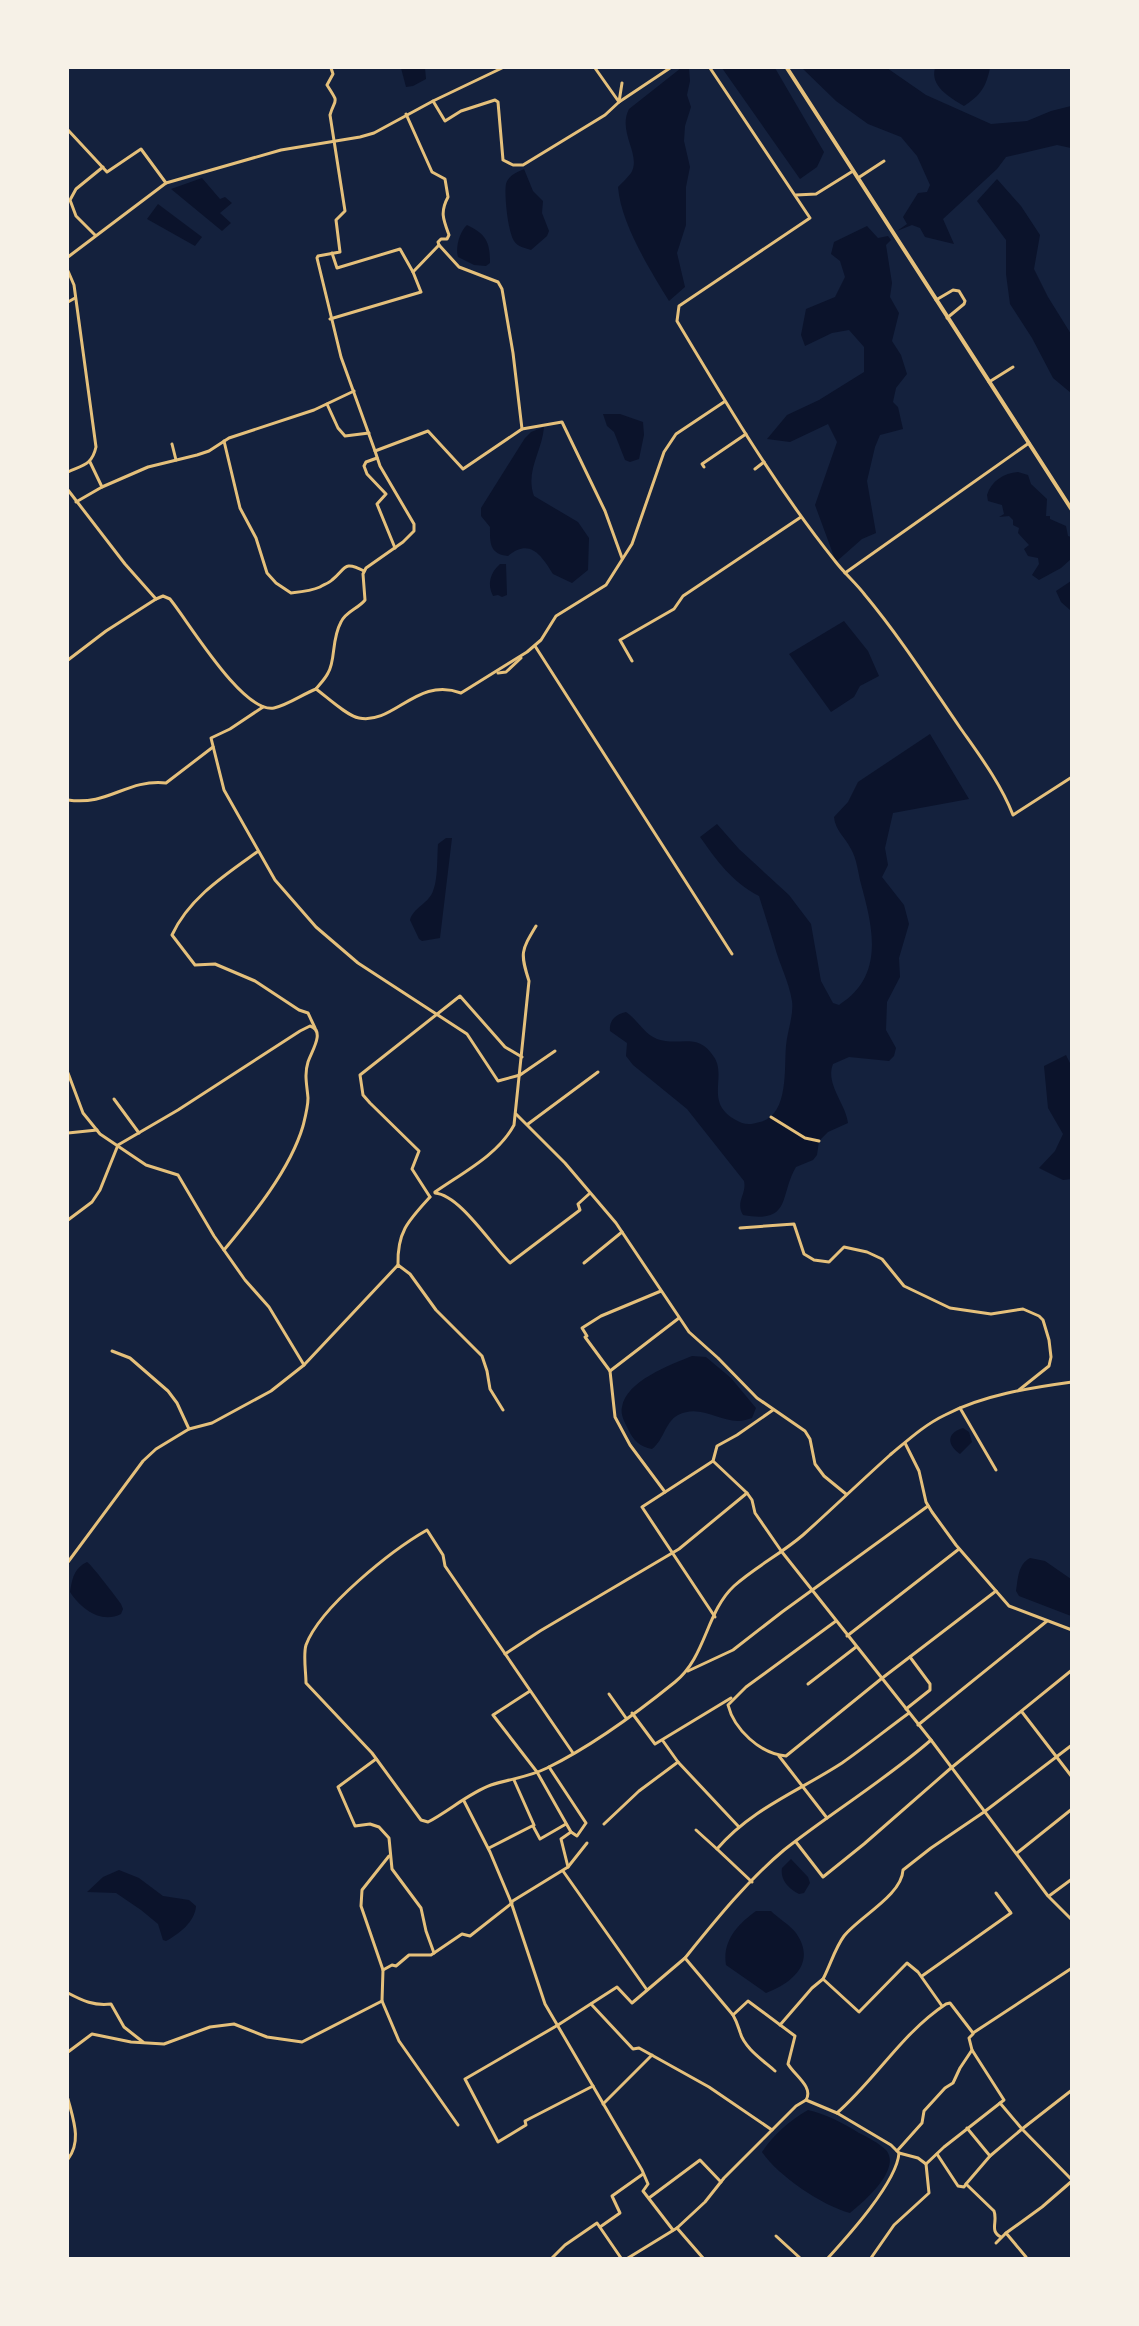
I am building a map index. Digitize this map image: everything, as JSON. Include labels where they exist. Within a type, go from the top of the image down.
[{"type":"street","points":[[331,68],[333,74],[327,85],[336,98],[337,104],[330,116],[345,211],[336,220],[340,252],[317,258],[341,357],[377,458],[414,524],[414,531],[403,542],[364,572]]},
{"type":"street","points":[[68,257],[166,183],[281,150],[333,143],[374,133],[406,114],[502,68]]},
{"type":"street","points":[[595,68],[619,102]]},
{"type":"street","points":[[434,101],[445,121],[461,111],[495,100],[498,102],[502,160],[513,165],[523,165],[605,115],[619,102],[670,68]]},
{"type":"street","points":[[710,68],[810,218],[679,306],[677,321],[724,402],[764,462],[801,516],[865,595],[917,667],[988,768],[1013,815],[1071,777]]},
{"type":"street","points":[[787,68],[1071,510]]},
{"type":"street","points":[[619,102],[622,83]]},
{"type":"street","points":[[406,114],[432,172],[445,179],[448,197],[442,209],[443,220],[449,235],[447,239],[441,239],[438,242],[439,245],[414,272]]},
{"type":"street","points":[[68,130],[107,172],[141,149],[166,183]]},
{"type":"street","points":[[858,178],[884,161]]},
{"type":"street","points":[[95,235],[76,216],[70,200],[76,189],[103,167]]},
{"type":"street","points":[[795,195],[816,194],[853,171]]},
{"type":"street","points":[[439,245],[459,267],[498,282],[502,289],[513,353],[522,429]]},
{"type":"street","points":[[330,319],[420,292],[414,272],[400,249],[337,268],[332,253]]},
{"type":"street","points":[[68,271],[74,285],[96,447],[94,457],[90,462],[68,472]]},
{"type":"street","points":[[936,300],[953,290],[959,291],[966,301],[947,318]]},
{"type":"street","points":[[68,302],[75,298]]},
{"type":"street","points":[[989,382],[1013,367]]},
{"type":"street","points":[[76,502],[102,487],[148,467],[209,451],[224,441],[327,404],[354,391]]},
{"type":"street","points":[[316,689],[353,716],[365,718],[384,713],[428,690],[446,688],[461,693],[536,645],[556,616],[606,585],[632,544],[664,452],[672,439],[724,402]]},
{"type":"street","points":[[327,404],[338,428],[345,436],[369,433]]},
{"type":"street","points":[[375,451],[428,431],[463,469],[522,429],[562,422],[605,511],[623,560]]},
{"type":"street","points":[[704,467],[702,464],[746,434]]},
{"type":"street","points":[[224,441],[240,508],[256,538],[267,573],[276,583],[291,593],[316,589],[333,580],[340,570],[348,566],[364,572]]},
{"type":"street","points":[[845,573],[982,473],[1029,443]]},
{"type":"street","points":[[172,444],[177,460]]},
{"type":"street","points":[[377,458],[366,462],[364,466],[367,474],[386,494],[377,504],[395,548]]},
{"type":"street","points":[[90,462],[102,487]]},
{"type":"street","points":[[755,469],[764,462]]},
{"type":"street","points":[[68,490],[125,564],[156,599]]},
{"type":"street","points":[[632,661],[620,640],[674,609],[683,596],[801,516]]},
{"type":"street","points":[[68,660],[106,631],[163,596],[170,599],[237,687],[252,701],[272,709],[316,689],[329,673],[332,646],[342,620],[365,600],[364,572]]},
{"type":"street","points":[[536,645],[732,954]]},
{"type":"street","points":[[263,707],[230,729],[211,738],[224,790],[275,880],[316,927],[358,963],[467,1035],[498,1081],[520,1075],[555,1051]]},
{"type":"street","points":[[68,800],[78,802],[102,799],[132,785],[152,782],[166,783],[213,747]]},
{"type":"street","points":[[224,1250],[267,1194],[294,1150],[303,1125],[308,1100],[305,1082],[308,1062],[316,1044],[317,1031],[308,1013],[299,1010],[255,981],[215,964],[195,964],[172,935],[178,920],[198,897],[258,852]]},
{"type":"street","points":[[68,1562],[143,1461],[156,1449],[189,1429],[212,1423],[272,1391],[304,1365],[398,1266],[398,1250],[403,1229],[430,1197],[489,1154],[507,1137],[514,1125],[516,1114],[529,981],[523,963],[523,946],[536,926]]},
{"type":"street","points":[[430,1197],[412,1169],[419,1151],[363,1095],[360,1075],[460,996],[505,1047],[522,1057]]},
{"type":"street","points":[[68,1220],[92,1202],[100,1191],[118,1145],[300,1031],[310,1026],[315,1028]]},
{"type":"street","points":[[528,1124],[598,1072]]},
{"type":"street","points":[[68,1073],[83,1113],[97,1130],[146,1165],[178,1175],[224,1250],[245,1280],[269,1307],[304,1365]]},
{"type":"street","points":[[114,1099],[139,1133]]},
{"type":"street","points":[[516,1114],[565,1163],[621,1232],[689,1332],[757,1398],[805,1431],[812,1445],[815,1464],[824,1476],[846,1494]]},
{"type":"street","points":[[771,1118],[805,1138],[819,1141]]},
{"type":"street","points":[[68,1133],[97,1130]]},
{"type":"street","points":[[435,1192],[445,1195],[457,1204],[510,1263],[580,1210],[578,1204],[589,1194]]},
{"type":"street","points":[[740,1228],[794,1224],[804,1254],[814,1260],[829,1262],[844,1247],[867,1252],[882,1259],[904,1286],[950,1308],[991,1314],[1023,1309],[1039,1316],[1043,1320],[1049,1340],[1051,1357],[1048,1366],[1018,1391]]},
{"type":"street","points":[[584,1263],[621,1232]]},
{"type":"street","points":[[398,1266],[410,1274],[436,1310],[482,1356],[490,1389],[503,1410]]},
{"type":"street","points":[[662,1291],[601,1316],[582,1328],[587,1336],[585,1337],[610,1371],[615,1417],[630,1445],[665,1492]]},
{"type":"street","points":[[610,1371],[679,1318]]},
{"type":"street","points":[[112,1352],[130,1358],[168,1391],[177,1402],[189,1429]]},
{"type":"street","points":[[686,1672],[694,1662],[715,1617],[733,1587],[782,1552],[904,1443],[929,1424],[960,1408],[986,1399],[1071,1382]]},
{"type":"street","points":[[960,1408],[996,1470]]},
{"type":"street","points":[[715,1617],[642,1507],[713,1461],[717,1446],[773,1410]]},
{"type":"street","points":[[904,1443],[919,1471],[928,1506],[959,1549],[1009,1606],[1071,1630]]},
{"type":"street","points":[[713,1461],[747,1493],[752,1500],[755,1513],[782,1552],[931,1740],[1048,1896],[1071,1920]]},
{"type":"street","points":[[504,1654],[673,1553],[747,1493]]},
{"type":"street","points":[[573,1753],[445,1566],[443,1555],[427,1530],[399,1546],[349,1590],[324,1617],[306,1646],[306,1683],[340,1717],[376,1759],[405,1800],[425,1822],[490,1785],[537,1772],[573,1753],[626,1718],[686,1672],[734,1650],[928,1506]]},
{"type":"street","points":[[847,1636],[959,1549]]},
{"type":"street","points":[[733,1697],[728,1704],[730,1712],[744,1734],[769,1752],[786,1756],[910,1656],[996,1591]]},
{"type":"street","points":[[632,1713],[655,1744],[733,1697],[836,1621]]},
{"type":"street","points":[[918,1725],[1047,1621]]},
{"type":"street","points":[[808,1684],[856,1647]]},
{"type":"street","points":[[717,1849],[729,1834],[767,1806],[841,1763],[930,1690],[930,1684],[910,1656]]},
{"type":"street","points":[[796,1842],[823,1877],[1071,1670]]},
{"type":"street","points":[[530,1691],[493,1716],[537,1772],[566,1824],[577,1836],[586,1823],[549,1767]]},
{"type":"street","points":[[609,1694],[626,1718]]},
{"type":"street","points":[[1022,1712],[1071,1777]]},
{"type":"street","points":[[662,1740],[678,1762],[739,1827]]},
{"type":"street","points":[[592,2086],[525,2121],[526,2125],[498,2142],[465,2079],[558,2025],[617,1987],[632,2003],[685,1958],[752,1882],[796,1842],[900,1767],[931,1740]]},
{"type":"street","points":[[780,2025],[812,1988],[823,1979],[843,1937],[903,1879],[903,1870],[984,1812],[1071,1745]]},
{"type":"street","points":[[779,1756],[828,1819]]},
{"type":"street","points":[[376,1759],[338,1787],[355,1826],[370,1824],[379,1827],[389,1838],[392,1869],[421,1908],[434,1953]]},
{"type":"street","points":[[604,1824],[639,1791],[678,1762]]},
{"type":"street","points":[[514,1780],[540,1839],[566,1824]]},
{"type":"street","points":[[464,1801],[512,1902],[545,2004],[644,2174],[648,2184],[644,2191],[703,2259]]},
{"type":"street","points":[[1017,1853],[1071,1809]]},
{"type":"street","points":[[488,1848],[533,1826]]},
{"type":"street","points":[[696,1830],[752,1882]]},
{"type":"street","points":[[568,1868],[561,1839],[571,1832]]},
{"type":"street","points":[[383,1970],[392,1965],[396,1966],[409,1955],[431,1955],[462,1934],[470,1936],[512,1902],[568,1868],[587,1843]]},
{"type":"street","points":[[390,1854],[362,1890],[361,1906],[383,1970],[382,2001],[399,2041],[458,2125]]},
{"type":"street","points":[[563,1871],[647,1990]]},
{"type":"street","points":[[1048,1896],[1071,1879]]},
{"type":"street","points":[[921,1976],[1011,1913],[996,1893]]},
{"type":"street","points":[[685,1958],[733,2015],[749,2047],[775,2071]]},
{"type":"street","points":[[823,1979],[859,2012],[908,1963],[921,1976],[942,2006]]},
{"type":"street","points":[[926,2164],[967,2128],[1004,2100],[972,2050],[969,2038],[973,2033],[1071,1968]]},
{"type":"street","points":[[68,1993],[84,2002],[98,2006],[111,2004],[124,2027],[145,2043]]},
{"type":"street","points":[[68,2052],[92,2034],[131,2042],[164,2044],[210,2027],[226,2024],[234,2024],[267,2037],[302,2042],[382,2001]]},
{"type":"street","points":[[628,2259],[675,2229],[705,2202],[721,2182],[772,2130],[809,2096],[809,2090],[788,2064],[795,2036],[747,2001],[733,2015]]},
{"type":"street","points":[[837,2113],[853,2100],[904,2040],[942,2006],[950,2003],[973,2033]]},
{"type":"street","points":[[591,2004],[633,2049],[639,2048],[709,2087],[772,2130]]},
{"type":"street","points":[[828,2259],[888,2183],[898,2165],[898,2152],[922,2122],[924,2111],[945,2088],[953,2083],[972,2050]]},
{"type":"street","points":[[603,2104],[652,2055]]},
{"type":"street","points":[[937,2154],[958,2186],[964,2187],[990,2156],[1071,2090]]},
{"type":"street","points":[[68,2099],[76,2129],[75,2142],[68,2159]]},
{"type":"street","points":[[806,2100],[837,2113],[863,2127],[898,2152],[918,2158],[926,2164],[929,2193],[894,2225],[871,2259]]},
{"type":"street","points":[[996,2243],[1042,2207],[1071,2180],[1000,2103]]},
{"type":"street","points":[[967,2128],[990,2156]]},
{"type":"street","points":[[649,2198],[700,2160],[721,2182]]},
{"type":"street","points":[[600,2227],[620,2213],[612,2196],[644,2174]]},
{"type":"street","points":[[966,2184],[994,2211],[996,2217],[994,2229],[996,2234],[1002,2237]]},
{"type":"street","points":[[552,2259],[565,2245],[597,2223],[621,2259]]},
{"type":"street","points":[[1006,2233],[1026,2257]]},
{"type":"street","points":[[776,2236],[800,2259]]},
{"type":"water","points":[[401,68],[425,68],[426,79],[406,87]]},
{"type":"water","points":[[681,68],[689,68],[690,81],[687,95],[691,107],[685,126],[684,141],[690,167],[686,187],[686,225],[677,253],[685,287],[669,301],[630,231],[618,187],[631,173],[634,166],[626,126],[629,109]]},
{"type":"water","points":[[722,68],[775,68],[824,152],[817,167],[800,179]]},
{"type":"water","points":[[802,68],[887,68],[926,95],[991,124],[1027,121],[1071,106],[1071,148],[1057,145],[1006,157],[997,169],[943,219],[954,244],[925,237],[920,228],[912,225],[897,231],[907,224],[903,217],[918,193],[927,192],[930,185],[917,156],[901,137],[868,124],[836,101]]},
{"type":"water","points":[[935,68],[990,68],[982,90],[964,106],[938,86],[934,74]]},
{"type":"water","points":[[524,169],[533,191],[543,201],[542,213],[549,231],[547,236],[531,250],[514,241],[506,204],[507,181]]},
{"type":"water","points":[[202,178],[220,199],[225,197],[232,203],[220,213],[231,223],[222,231],[171,189]]},
{"type":"water","points":[[997,179],[1021,206],[1040,235],[1034,269],[1071,334],[1071,393],[1053,378],[1032,338],[1010,304],[1006,274],[1006,240],[977,201]]},
{"type":"water","points":[[158,204],[202,237],[195,246],[147,219]]},
{"type":"water","points":[[467,225],[483,235],[488,244],[490,263],[486,266],[474,265],[458,257],[459,240]]},
{"type":"water","points":[[867,226],[878,238],[888,236],[891,240],[886,245],[892,283],[890,297],[899,313],[892,341],[901,355],[907,374],[896,388],[893,402],[898,407],[903,429],[880,435],[875,447],[867,481],[876,533],[862,539],[836,562],[815,505],[837,442],[828,424],[790,442],[767,439],[787,415],[819,400],[864,372],[864,347],[849,330],[832,333],[805,346],[801,335],[806,309],[835,297],[845,277],[840,261],[831,254],[834,242]]},
{"type":"water","points":[[603,414],[620,414],[643,422],[644,435],[639,459],[630,462],[625,460],[614,432],[607,426]]},
{"type":"water","points":[[544,427],[531,478],[534,496],[578,522],[589,538],[588,570],[572,583],[553,574],[539,555],[529,549],[516,551],[508,556],[497,553],[492,546],[490,527],[481,516],[481,508],[525,438],[531,432]]},
{"type":"water","points":[[1018,472],[1028,475],[1031,484],[1047,499],[1046,516],[1066,526],[1068,536],[1071,537],[1071,559],[1061,568],[1039,580],[1032,575],[1039,564],[1038,558],[1028,556],[1024,549],[1029,545],[1018,533],[1019,528],[1013,525],[1013,520],[1009,516],[999,517],[1004,514],[1002,505],[988,501],[987,495],[995,482],[1003,476]]},
{"type":"water","points":[[500,564],[506,564],[507,595],[502,597],[493,596],[490,587],[492,575]]},
{"type":"water","points":[[1071,581],[1071,619],[1070,610],[1061,602],[1056,591]]},
{"type":"water","points":[[844,621],[868,651],[879,676],[860,686],[854,697],[831,712],[789,654]]},
{"type":"water","points":[[930,734],[969,799],[893,813],[885,848],[888,865],[882,877],[904,905],[909,924],[899,958],[900,977],[887,1002],[886,1030],[896,1048],[894,1056],[889,1061],[849,1057],[833,1064],[832,1079],[848,1123],[828,1132],[819,1141],[817,1155],[813,1160],[796,1167],[782,1205],[777,1211],[759,1217],[743,1215],[740,1206],[744,1181],[687,1109],[633,1065],[626,1056],[627,1043],[610,1031],[612,1021],[619,1014],[626,1012],[648,1034],[657,1039],[701,1044],[708,1049],[718,1065],[718,1092],[722,1108],[744,1124],[769,1118],[776,1110],[783,1090],[786,1046],[792,1012],[791,994],[759,896],[740,884],[719,863],[700,837],[717,824],[739,849],[789,895],[811,924],[821,981],[833,1003],[839,1005],[854,993],[864,980],[872,950],[869,917],[855,857],[836,826],[834,817],[848,802],[858,782]]},
{"type":"water","points":[[446,838],[452,838],[440,938],[422,941],[410,920],[414,912],[433,891],[437,875],[438,844]]},
{"type":"water","points":[[1066,1055],[1072,1067],[1072,1179],[1063,1180],[1039,1168],[1055,1151],[1063,1134],[1048,1108],[1044,1066]]},
{"type":"water","points":[[692,1356],[706,1357],[731,1378],[756,1408],[752,1418],[738,1421],[701,1412],[686,1412],[674,1418],[652,1449],[640,1445],[632,1436],[623,1418],[625,1398],[632,1389],[650,1375]]},
{"type":"water","points":[[963,1428],[969,1432],[972,1442],[960,1454],[950,1440],[957,1430]]},
{"type":"water","points":[[1030,1558],[1045,1561],[1071,1579],[1071,1616],[1019,1596],[1016,1591],[1019,1572]]},
{"type":"water","points":[[87,1562],[121,1604],[123,1609],[121,1614],[106,1617],[92,1613],[70,1592],[76,1571]]},
{"type":"water","points":[[791,1859],[808,1877],[810,1883],[804,1893],[799,1894],[792,1890],[782,1876],[782,1868]]},
{"type":"water","points":[[119,1870],[139,1878],[163,1896],[189,1900],[196,1906],[193,1917],[181,1931],[166,1941],[163,1940],[158,1924],[116,1893],[87,1892],[103,1877]]},
{"type":"water","points":[[756,1911],[771,1911],[791,1927],[802,1944],[804,1954],[803,1963],[792,1978],[766,1993],[726,1965],[726,1948],[729,1941],[738,1927]]},
{"type":"water","points":[[808,2110],[834,2119],[873,2140],[886,2150],[890,2158],[889,2166],[879,2184],[850,2213],[827,2204],[802,2189],[779,2171],[762,2152],[782,2128]]}]
